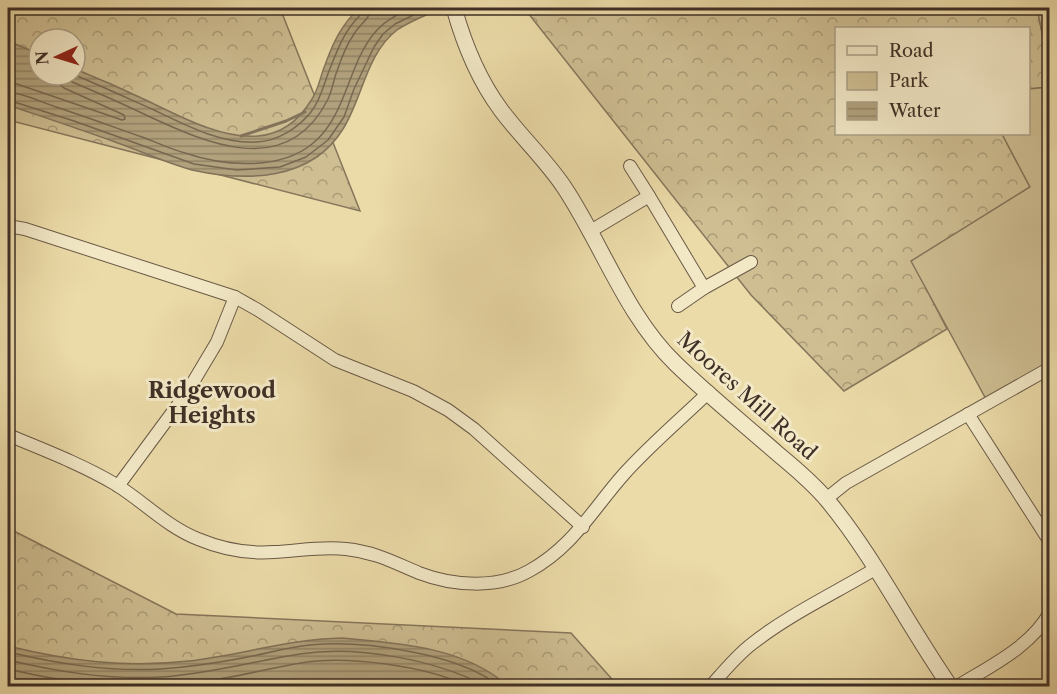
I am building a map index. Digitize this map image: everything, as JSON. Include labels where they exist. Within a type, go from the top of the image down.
[{"type":"street","name":"Moores Mill Road","points":[[455,11],[474,66],[486,88],[501,111],[565,188],[619,285],[652,336],[675,363],[801,473],[826,499],[851,530],[925,651],[950,687]]},
{"type":"street","points":[[630,166],[704,288]]},
{"type":"street","points":[[590,232],[649,196]]},
{"type":"street","points":[[8,226],[235,297],[258,309],[335,360],[413,391],[448,410],[474,429],[583,527]]},
{"type":"street","points":[[678,306],[704,288],[751,262]]},
{"type":"street","points":[[118,486],[186,394],[217,342],[235,297]]},
{"type":"street","points":[[826,499],[846,483],[1050,368]]},
{"type":"street","points":[[8,435],[78,465],[118,486],[178,529],[218,546],[259,552],[326,548],[363,551],[383,556],[421,573],[466,583],[499,582],[528,572],[551,557],[583,527],[626,472],[709,392]]},
{"type":"street","points":[[968,414],[1050,542]]},
{"type":"street","points":[[711,687],[735,658],[753,643],[875,569]]},
{"type":"street","points":[[957,687],[1023,644],[1034,635],[1050,612]]},
{"type":"green space","points":[[8,8],[280,8],[360,211],[8,120]]},
{"type":"green space","points":[[524,8],[1037,8],[1049,67],[1049,87],[1030,89],[1030,27],[835,27],[835,135],[1003,135],[1030,187],[912,261],[947,329],[844,391],[751,295]]},
{"type":"green space","points":[[1037,8],[1049,8],[1049,67]]},
{"type":"green space","points":[[1049,87],[1049,364],[987,401],[911,261],[1030,187],[1003,135],[1030,135],[1030,89]]},
{"type":"green space","points":[[8,528],[176,614],[571,633],[618,686],[8,686]]},
{"type":"water","points":[[360,8],[442,8],[397,30],[378,51],[350,117],[330,146],[314,159],[276,174],[234,176],[192,170],[8,105],[8,41],[27,49],[27,87],[87,87],[87,74],[216,131],[244,136],[267,135],[290,124],[312,99],[328,57],[348,20]]},
{"type":"water","points":[[342,638],[408,645],[451,655],[491,673],[508,686],[8,685],[8,646],[53,656],[97,662],[142,664],[189,661],[303,641]]},
{"type":"waterway","points":[[241,136],[305,112]]},
{"type":"district","name":"Ridgewood Heights","points":[[212,402]]}]
